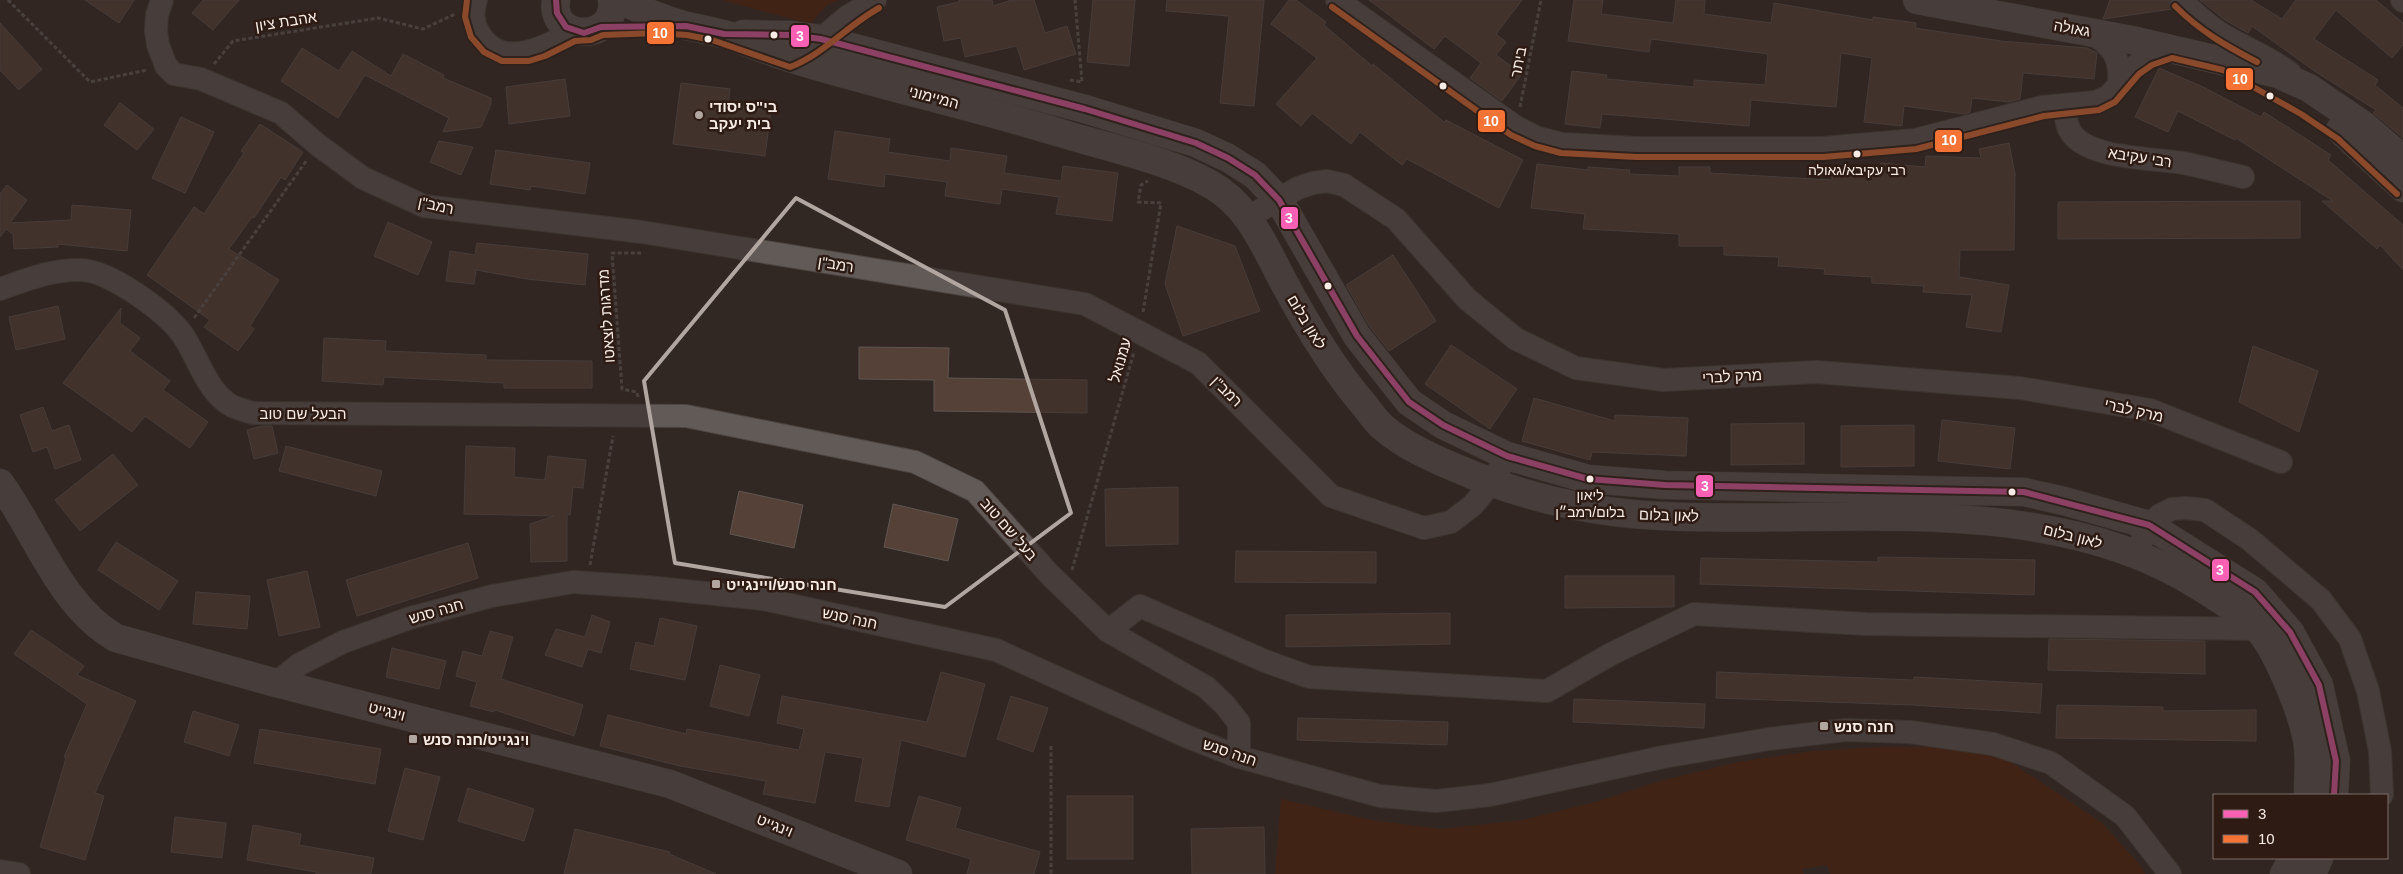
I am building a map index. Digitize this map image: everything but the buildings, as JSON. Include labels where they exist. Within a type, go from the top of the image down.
[{"type":"street","points":[[162,0],[157,15],[156,31],[158,45],[166,66]]},
{"type":"street","points":[[476,2],[475,22],[482,40],[492,48],[503,53],[515,55],[540,40],[551,27],[572,18],[611,12],[612,0]]},
{"type":"street","name":"המיימוני","points":[[621,0],[686,26]]},
{"type":"street","points":[[789,58],[821,39],[847,16],[875,0]]},
{"type":"street","points":[[1337,0],[1516,128],[1538,138],[1562,144],[1704,150],[1823,148],[1915,140],[1973,126],[2022,111],[2096,102],[2109,96],[2133,68],[2148,57],[2172,49]]},
{"type":"street","name":"גאולה","points":[[1917,0],[2090,32],[2278,74],[2309,88],[2362,124],[2403,159]]},
{"type":"street","points":[[2181,0],[2200,19],[2223,35],[2258,53],[2309,88]]},
{"type":"street","name":"המיימוני","points":[[572,18],[686,26],[724,34],[789,58],[1014,118],[1157,163]]},
{"type":"street","points":[[2090,32],[2110,45],[2116,54],[2119,85]]},
{"type":"street","name":"המיימוני","points":[[724,34],[790,35],[821,39],[1015,89],[1152,129]]},
{"type":"street","name":"גאולה","points":[[2226,62],[2306,107],[2342,132],[2403,188]]},
{"type":"street","name":"רמב\"ן","points":[[166,66],[174,74],[201,80],[281,114],[318,145],[363,178],[424,206],[642,232],[1085,304],[1198,363],[1331,496],[1424,528],[1451,522],[1473,506],[1491,483],[1507,456]]},
{"type":"street","name":"רבי עקיבא","points":[[2066,105],[2066,123],[2073,135],[2089,148],[2115,154],[2184,164],[2243,177]]},
{"type":"street","name":"לאון בלום","points":[[1152,129],[1196,143],[1228,158],[1255,175],[1279,200],[1357,336],[1409,402],[1442,425],[1507,456],[1588,479],[1665,485],[2024,492],[2064,501],[2149,525],[2255,592],[2290,632],[2319,685],[2336,761],[2334,794]]},
{"type":"street","name":"לאון בלום","points":[[1157,163],[1210,185],[1231,198],[1249,217],[1298,307],[1342,380],[1384,429],[1433,458],[1491,483],[1533,497],[1583,508],[1662,516],[1854,517],[2018,524],[2073,535],[2136,553],[2186,578],[2218,598],[2259,629],[2289,683],[2308,738],[2308,794]]},
{"type":"street","name":"מרק לברי","points":[[1249,217],[1298,188],[1313,183],[1327,182],[1344,185],[1396,219],[1467,299],[1516,339],[1576,368],[1663,380],[1817,372],[2020,388],[2150,410],[2281,462]]},
{"type":"street","name":"הבעל שם טוב","points":[[0,289],[45,273],[83,270],[121,284],[147,302],[182,335],[211,386],[230,405],[253,413],[640,415]]},
{"type":"street","name":"בעל שם טוב","points":[[640,415],[686,416],[915,462],[975,491],[1066,591],[1108,631],[1206,687],[1225,705],[1238,723],[1239,757]]},
{"type":"street","name":"וינגייט","points":[[0,483],[70,597],[98,628],[116,638],[276,683],[670,784],[898,874]]},
{"type":"street","points":[[2136,553],[2149,525],[2160,515],[2172,510],[2186,508],[2205,510],[2249,539],[2320,600],[2350,639],[2368,691],[2380,752],[2382,794]]},
{"type":"street","name":"חנה סנש","points":[[276,683],[300,664],[343,642],[410,618],[492,596],[573,582],[763,599],[996,650],[1188,737],[1239,757],[1380,796],[1436,801],[1490,795],[1663,757],[1769,739],[1845,730],[1910,732],[1993,744],[2051,763],[2125,816],[2166,868]]},
{"type":"street","points":[[1108,631],[1140,606],[1265,661],[1309,677],[1547,691],[1611,654],[1694,614],[1866,624],[2259,629]]},
{"type":"street","points":[[2284,874],[2292,859]]},
{"type":"street","points":[[2312,874],[2320,859]]},
{"type":"street","points":[[0,871],[19,874]]},
{"type":"path","points":[[8,0],[90,82],[166,66]]},
{"type":"path","points":[[1062,79],[1082,82],[1075,0]]},
{"type":"path","name":"ביתר","points":[[1516,128],[1541,0]]},
{"type":"path","name":"אהבת ציון","points":[[201,80],[233,41],[378,18],[423,29],[476,2]]},
{"type":"path","points":[[182,335],[318,145]]},
{"type":"path","name":"עמנואל","points":[[1066,591],[1140,332],[1161,203],[1138,202],[1141,185],[1157,163]]},
{"type":"path","name":"מדרגות לוצאטו","points":[[640,415],[637,392],[622,389],[612,253],[641,254],[642,232]]},
{"type":"path","points":[[587,583],[617,414]]},
{"type":"path","points":[[1051,746],[1051,874]]},
{"type":"highlighted area","points":[[796,198],[1005,310],[1071,513],[945,607],[675,563],[644,381]]},
{"type":"shaded area","points":[[722,0],[839,0],[827,5],[810,24]]},
{"type":"shaded area","points":[[1880,747],[1940,747],[1994,751],[2102,823],[2140,865],[2145,874],[1830,874],[1827,865],[1802,869],[1804,874],[1275,874],[1281,799],[1371,820],[1441,829],[1523,820],[1599,801],[1660,781],[1738,762],[1812,751]]},
{"type":"transit line","name":"10","points":[[467,0],[465,17],[471,37],[484,52],[502,61],[529,61],[545,56],[575,41],[591,40],[603,35],[657,33],[687,35],[712,40],[790,67],[814,55],[879,8]]},
{"type":"transit line","name":"3","points":[[556,0],[557,13],[566,27],[584,33],[601,27],[686,26],[724,34],[790,35],[821,39],[1085,109],[1196,143],[1228,158],[1255,175],[1279,200],[1357,336],[1409,402],[1443,425],[1507,456],[1588,479],[1665,485],[2024,492],[2149,525],[2255,592],[2290,632],[2319,685],[2336,761],[2334,794]]},
{"type":"transit line","name":"10","points":[[2175,6],[2214,37],[2257,62]]},
{"type":"transit line","name":"10","points":[[1332,7],[1511,135],[1535,146],[1561,153],[1636,157],[1823,157],[1916,149],[2044,116],[2099,110],[2115,102],[2139,74],[2152,65],[2172,58],[2223,70],[2301,114],[2338,139],[2397,194]]},
{"type":"place","name":"בי\"ס יסודי בית יעקב","points":[[699,115]]},
{"type":"place","name":"רבי עקיבא/גאולה","points":[[1857,154]]},
{"type":"place","name":"ליאון בלום/רמב״ן","points":[[1590,479]]},
{"type":"place","name":"חנה סנש/ויינגייט","points":[[716,584]]},
{"type":"place","name":"חנה סנש","points":[[1824,726]]},
{"type":"place","name":"וינגייט/חנה סנש","points":[[413,739]]}]
